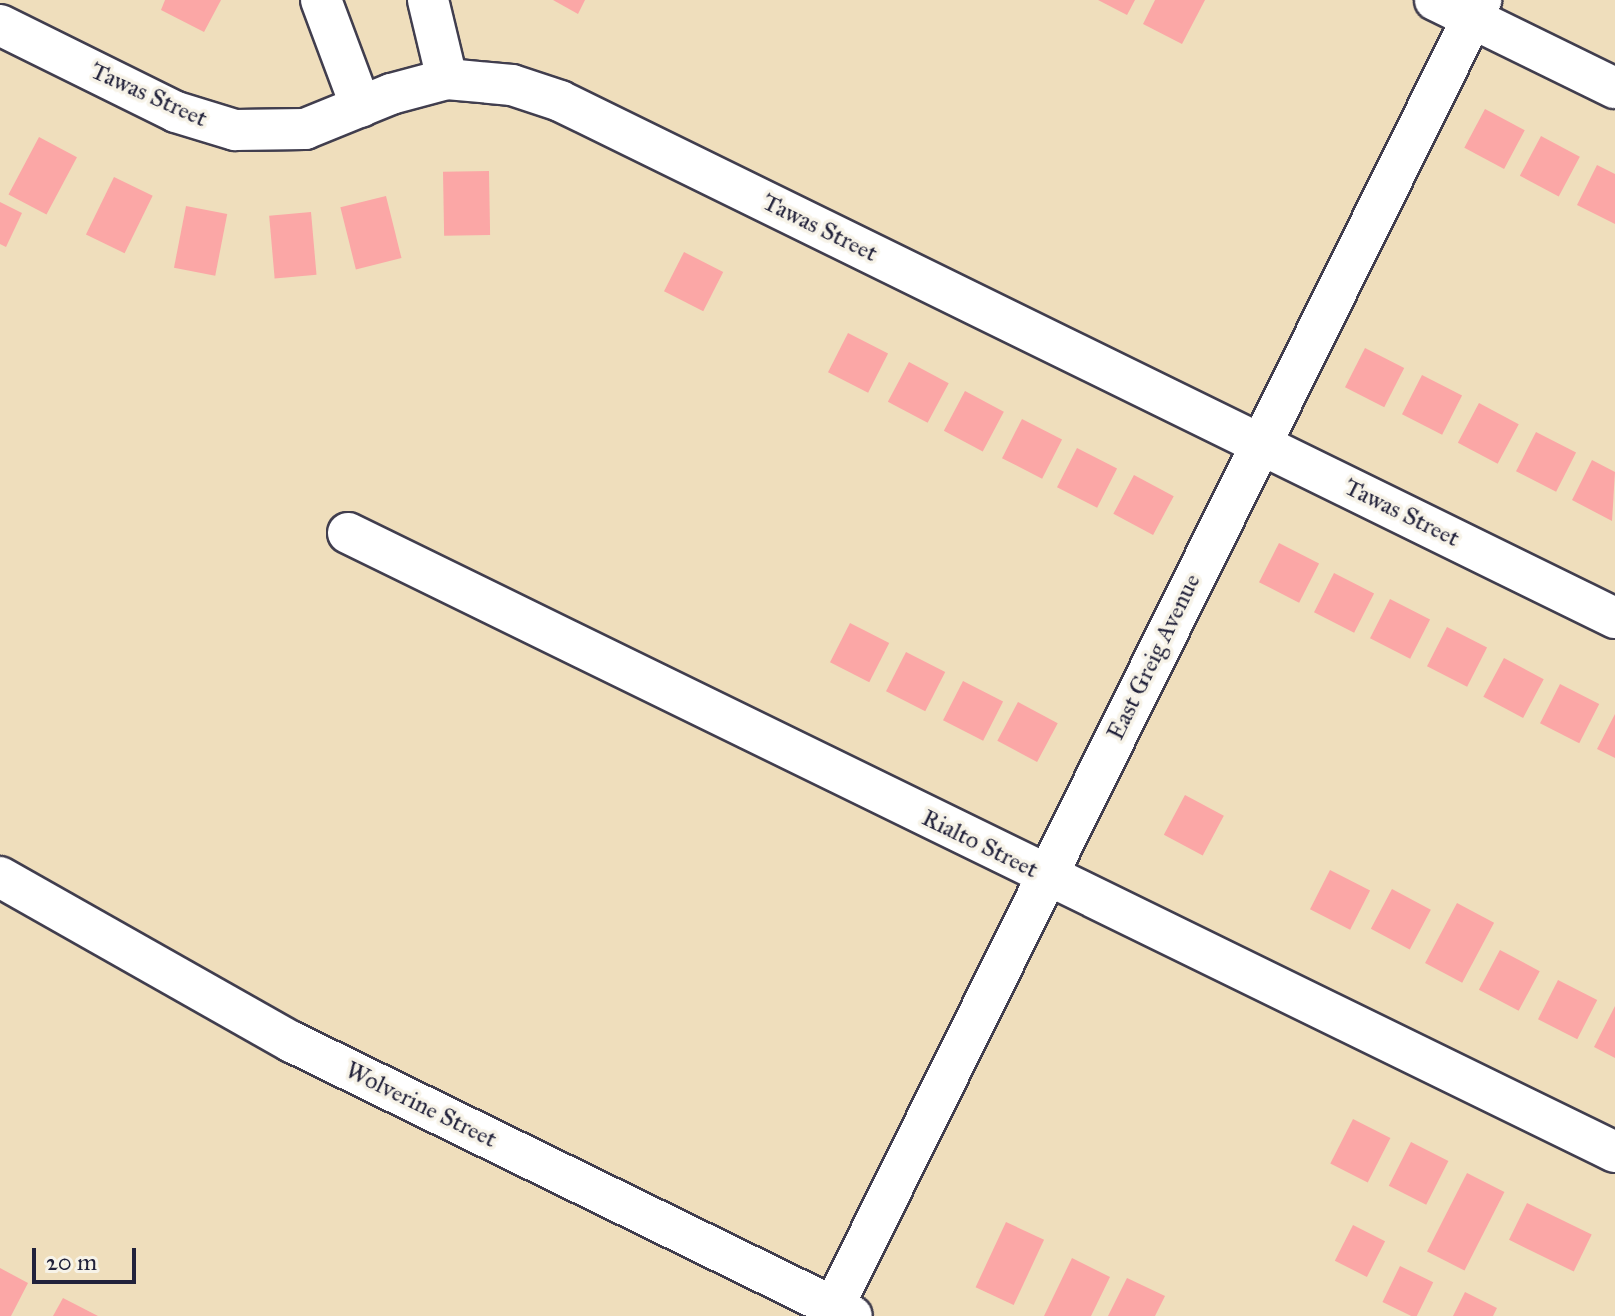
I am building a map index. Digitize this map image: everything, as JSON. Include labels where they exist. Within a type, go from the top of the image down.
[{"type":"street","points":[[321,0],[361,107]]},
{"type":"street","points":[[428,0],[447,79]]},
{"type":"street","points":[[1435,0],[1476,9],[1615,88]]},
{"type":"street","name":"East Greig Avenue","points":[[838,1313],[1046,876],[1476,9]]},
{"type":"street","name":"Tawas Street","points":[[0,25],[176,112],[214,125],[288,132],[447,79],[512,85],[560,101],[1615,618]]},
{"type":"street","name":"Rialto Street","points":[[348,533],[1615,1152]]},
{"type":"street","name":"Wolverine Street","points":[[0,877],[292,1042],[838,1313]]},
{"type":"building","points":[[165,0],[221,0],[204,32],[161,10]]},
{"type":"building","points":[[553,0],[585,0],[578,14]]},
{"type":"building","points":[[1098,0],[1135,0],[1127,15]]},
{"type":"building","points":[[1155,0],[1205,0],[1182,44],[1143,24]]},
{"type":"building","points":[[1485,109],[1525,130],[1504,169],[1464,148]]},
{"type":"building","points":[[1541,136],[1580,157],[1559,196],[1520,176]]},
{"type":"building","points":[[39,137],[77,157],[46,215],[8,194]]},
{"type":"building","points":[[1597,165],[1615,174],[1615,224],[1577,205]]},
{"type":"building","points":[[489,171],[490,235],[444,236],[443,172]]},
{"type":"building","points":[[114,177],[153,196],[125,253],[86,235]]},
{"type":"building","points":[[386,196],[401,258],[356,269],[340,207]]},
{"type":"building","points":[[0,202],[22,213],[6,247],[0,244]]},
{"type":"building","points":[[186,206],[227,214],[215,276],[174,268]]},
{"type":"building","points":[[311,212],[316,275],[275,278],[269,216]]},
{"type":"building","points":[[684,252],[723,272],[703,311],[664,291]]},
{"type":"building","points":[[848,333],[888,353],[868,393],[828,372]]},
{"type":"building","points":[[1365,348],[1404,368],[1384,407],[1345,387]]},
{"type":"building","points":[[909,362],[949,383],[928,423],[888,402]]},
{"type":"building","points":[[1422,375],[1462,395],[1442,435],[1402,414]]},
{"type":"building","points":[[965,391],[1004,412],[983,451],[944,431]]},
{"type":"building","points":[[1479,403],[1519,424],[1498,464],[1458,443]]},
{"type":"building","points":[[1022,419],[1062,439],[1042,479],[1002,458]]},
{"type":"building","points":[[1536,432],[1576,452],[1556,492],[1516,471]]},
{"type":"building","points":[[1077,448],[1117,468],[1097,508],[1057,487]]},
{"type":"building","points":[[1592,460],[1615,472],[1612,521],[1572,500]]},
{"type":"building","points":[[1134,475],[1174,496],[1153,535],[1113,514]]},
{"type":"building","points":[[1279,543],[1319,563],[1299,603],[1259,582]]},
{"type":"building","points":[[1334,573],[1374,593],[1354,633],[1314,612]]},
{"type":"building","points":[[1390,599],[1430,619],[1410,659],[1370,638]]},
{"type":"building","points":[[850,623],[889,643],[869,682],[830,662]]},
{"type":"building","points":[[1447,627],[1487,647],[1467,687],[1427,666]]},
{"type":"building","points":[[906,652],[945,672],[925,711],[886,691]]},
{"type":"building","points":[[1504,658],[1544,679],[1523,718],[1483,697]]},
{"type":"building","points":[[963,681],[1003,701],[983,741],[943,720]]},
{"type":"building","points":[[1560,684],[1599,704],[1579,743],[1540,723]]},
{"type":"building","points":[[1018,702],[1058,723],[1037,762],[997,741]]},
{"type":"building","points":[[1615,714],[1615,758],[1597,749]]},
{"type":"building","points":[[1185,795],[1224,816],[1203,855],[1164,835]]},
{"type":"building","points":[[1330,870],[1370,890],[1350,930],[1310,909]]},
{"type":"building","points":[[1392,889],[1431,910],[1410,949],[1371,929]]},
{"type":"building","points":[[1457,903],[1494,923],[1462,983],[1425,963]]},
{"type":"building","points":[[1500,950],[1540,971],[1519,1011],[1479,990]]},
{"type":"building","points":[[1558,980],[1597,1000],[1577,1039],[1538,1019]]},
{"type":"building","points":[[1615,1006],[1615,1058],[1594,1047]]},
{"type":"building","points":[[1353,1119],[1390,1138],[1368,1183],[1330,1164]]},
{"type":"building","points":[[1411,1142],[1448,1161],[1426,1205],[1389,1186]]},
{"type":"building","points":[[1467,1173],[1504,1192],[1464,1270],[1427,1251]]},
{"type":"building","points":[[1527,1203],[1592,1235],[1574,1271],[1509,1240]]},
{"type":"building","points":[[1006,1222],[1044,1240],[1014,1305],[976,1287]]},
{"type":"building","points":[[1353,1225],[1385,1241],[1367,1277],[1335,1261]]},
{"type":"building","points":[[1072,1258],[1110,1277],[1091,1316],[1044,1316]]},
{"type":"building","points":[[1400,1266],[1433,1282],[1417,1316],[1382,1302]]},
{"type":"building","points":[[0,1268],[28,1283],[11,1316],[0,1316]]},
{"type":"building","points":[[1127,1278],[1165,1296],[1155,1316],[1108,1316]]},
{"type":"building","points":[[1465,1292],[1497,1308],[1493,1316],[1453,1316]]},
{"type":"building","points":[[63,1298],[98,1316],[53,1316]]}]
